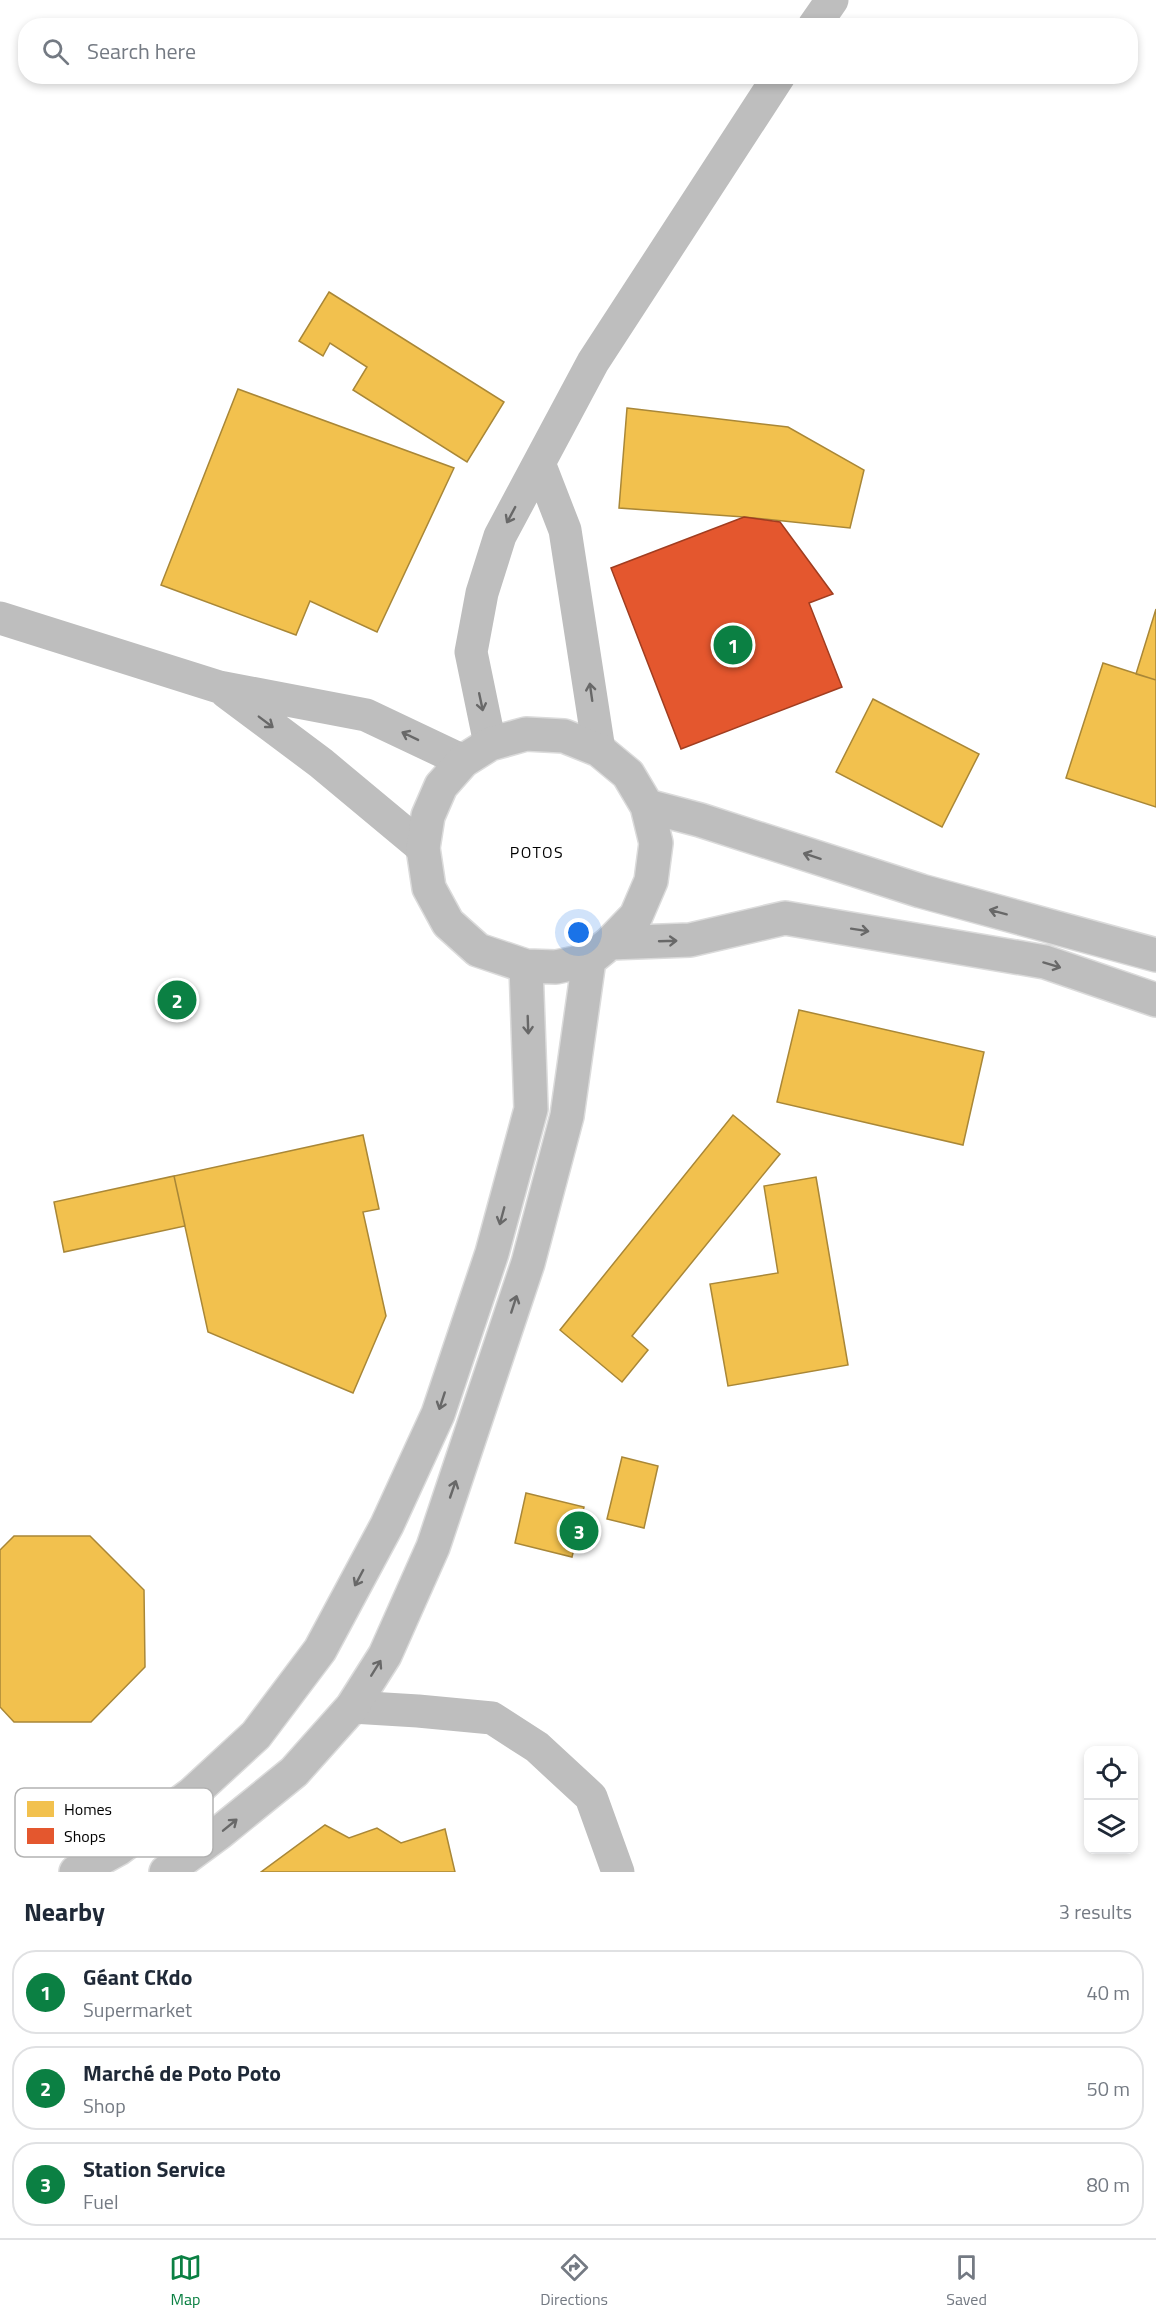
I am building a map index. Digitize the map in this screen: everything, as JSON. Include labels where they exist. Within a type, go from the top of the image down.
[{"type":"main road","points":[[820,18],[832,0]]},
{"type":"main road","points":[[490,744],[471,652],[482,593],[500,536],[593,362],[775,84]]},
{"type":"main road","points":[[539,463],[565,530],[599,750]]},
{"type":"main road","points":[[0,618],[219,687],[366,715],[463,761]]},
{"type":"main road","points":[[219,687],[321,763],[423,848]]},
{"type":"main road","points":[[213,1837],[294,1772],[352,1707],[385,1655],[433,1547],[528,1263],[567,1116],[600,952],[636,915],[651,881],[656,843],[647,806],[628,774],[599,750],[564,736],[526,734],[490,744],[463,761],[441,786],[428,816],[423,848],[429,888],[448,923],[478,951],[526,966],[556,967],[600,952],[690,940],[785,918],[1045,962],[1156,1000]]},
{"type":"main road","points":[[647,806],[700,820],[921,891],[1156,955]]},
{"type":"main road","points":[[199,1788],[256,1735],[320,1650],[387,1525],[438,1414],[492,1253],[531,1109],[526,966]]},
{"type":"main road","points":[[352,1707],[492,1718],[537,1747],[591,1797],[618,1872]]},
{"type":"main road","points":[[76,1872],[103,1857]]},
{"type":"main road","points":[[166,1872],[186,1857]]},
{"type":"building: Homes","points":[[329,292],[504,402],[467,462],[353,390],[367,367],[330,343],[323,356],[299,341]]},
{"type":"building: Homes","points":[[238,389],[454,468],[377,632],[310,601],[296,635],[161,585]]},
{"type":"building: Homes","points":[[627,408],[788,427],[864,470],[850,528],[744,517],[619,508]]},
{"type":"building: Homes","points":[[1156,609],[1156,680],[1136,674]]},
{"type":"building: Homes","points":[[1103,663],[1156,680],[1156,807],[1066,778]]},
{"type":"building: Homes","points":[[873,699],[979,754],[942,827],[836,772]]},
{"type":"building: Homes","points":[[799,1010],[984,1052],[963,1145],[777,1102]]},
{"type":"building: Homes","points":[[733,1115],[780,1154],[632,1336],[648,1350],[622,1382],[560,1330]]},
{"type":"building: Homes","points":[[363,1135],[379,1209],[363,1212],[386,1316],[353,1393],[208,1332],[174,1176]]},
{"type":"building: Homes","points":[[174,1176],[185,1226],[64,1252],[54,1202]]},
{"type":"building: Homes","points":[[816,1177],[848,1365],[728,1386],[710,1284],[778,1273],[764,1186]]},
{"type":"building: Homes","points":[[622,1457],[658,1466],[644,1528],[607,1519]]},
{"type":"building: Homes","points":[[526,1493],[584,1507],[572,1557],[515,1543]]},
{"type":"building: Homes","points":[[14,1536],[90,1536],[144,1590],[145,1667],[91,1722],[14,1722],[0,1707],[0,1550]]},
{"type":"building: Homes","points":[[325,1825],[349,1838],[377,1828],[401,1843],[445,1829],[455,1872],[261,1872]]},
{"type":"building: Shops","points":[[744,517],[780,522],[833,594],[809,603],[842,687],[681,749],[611,568]]},
{"type":"place","name":"Géant CKdo","points":[[733,645]]},
{"type":"place","name":"Marché de Poto Poto","points":[[177,1000]]},
{"type":"place","name":"Station Service","points":[[579,1531]]},
{"type":"district","name":"POTOS","points":[[537,852]]}]
